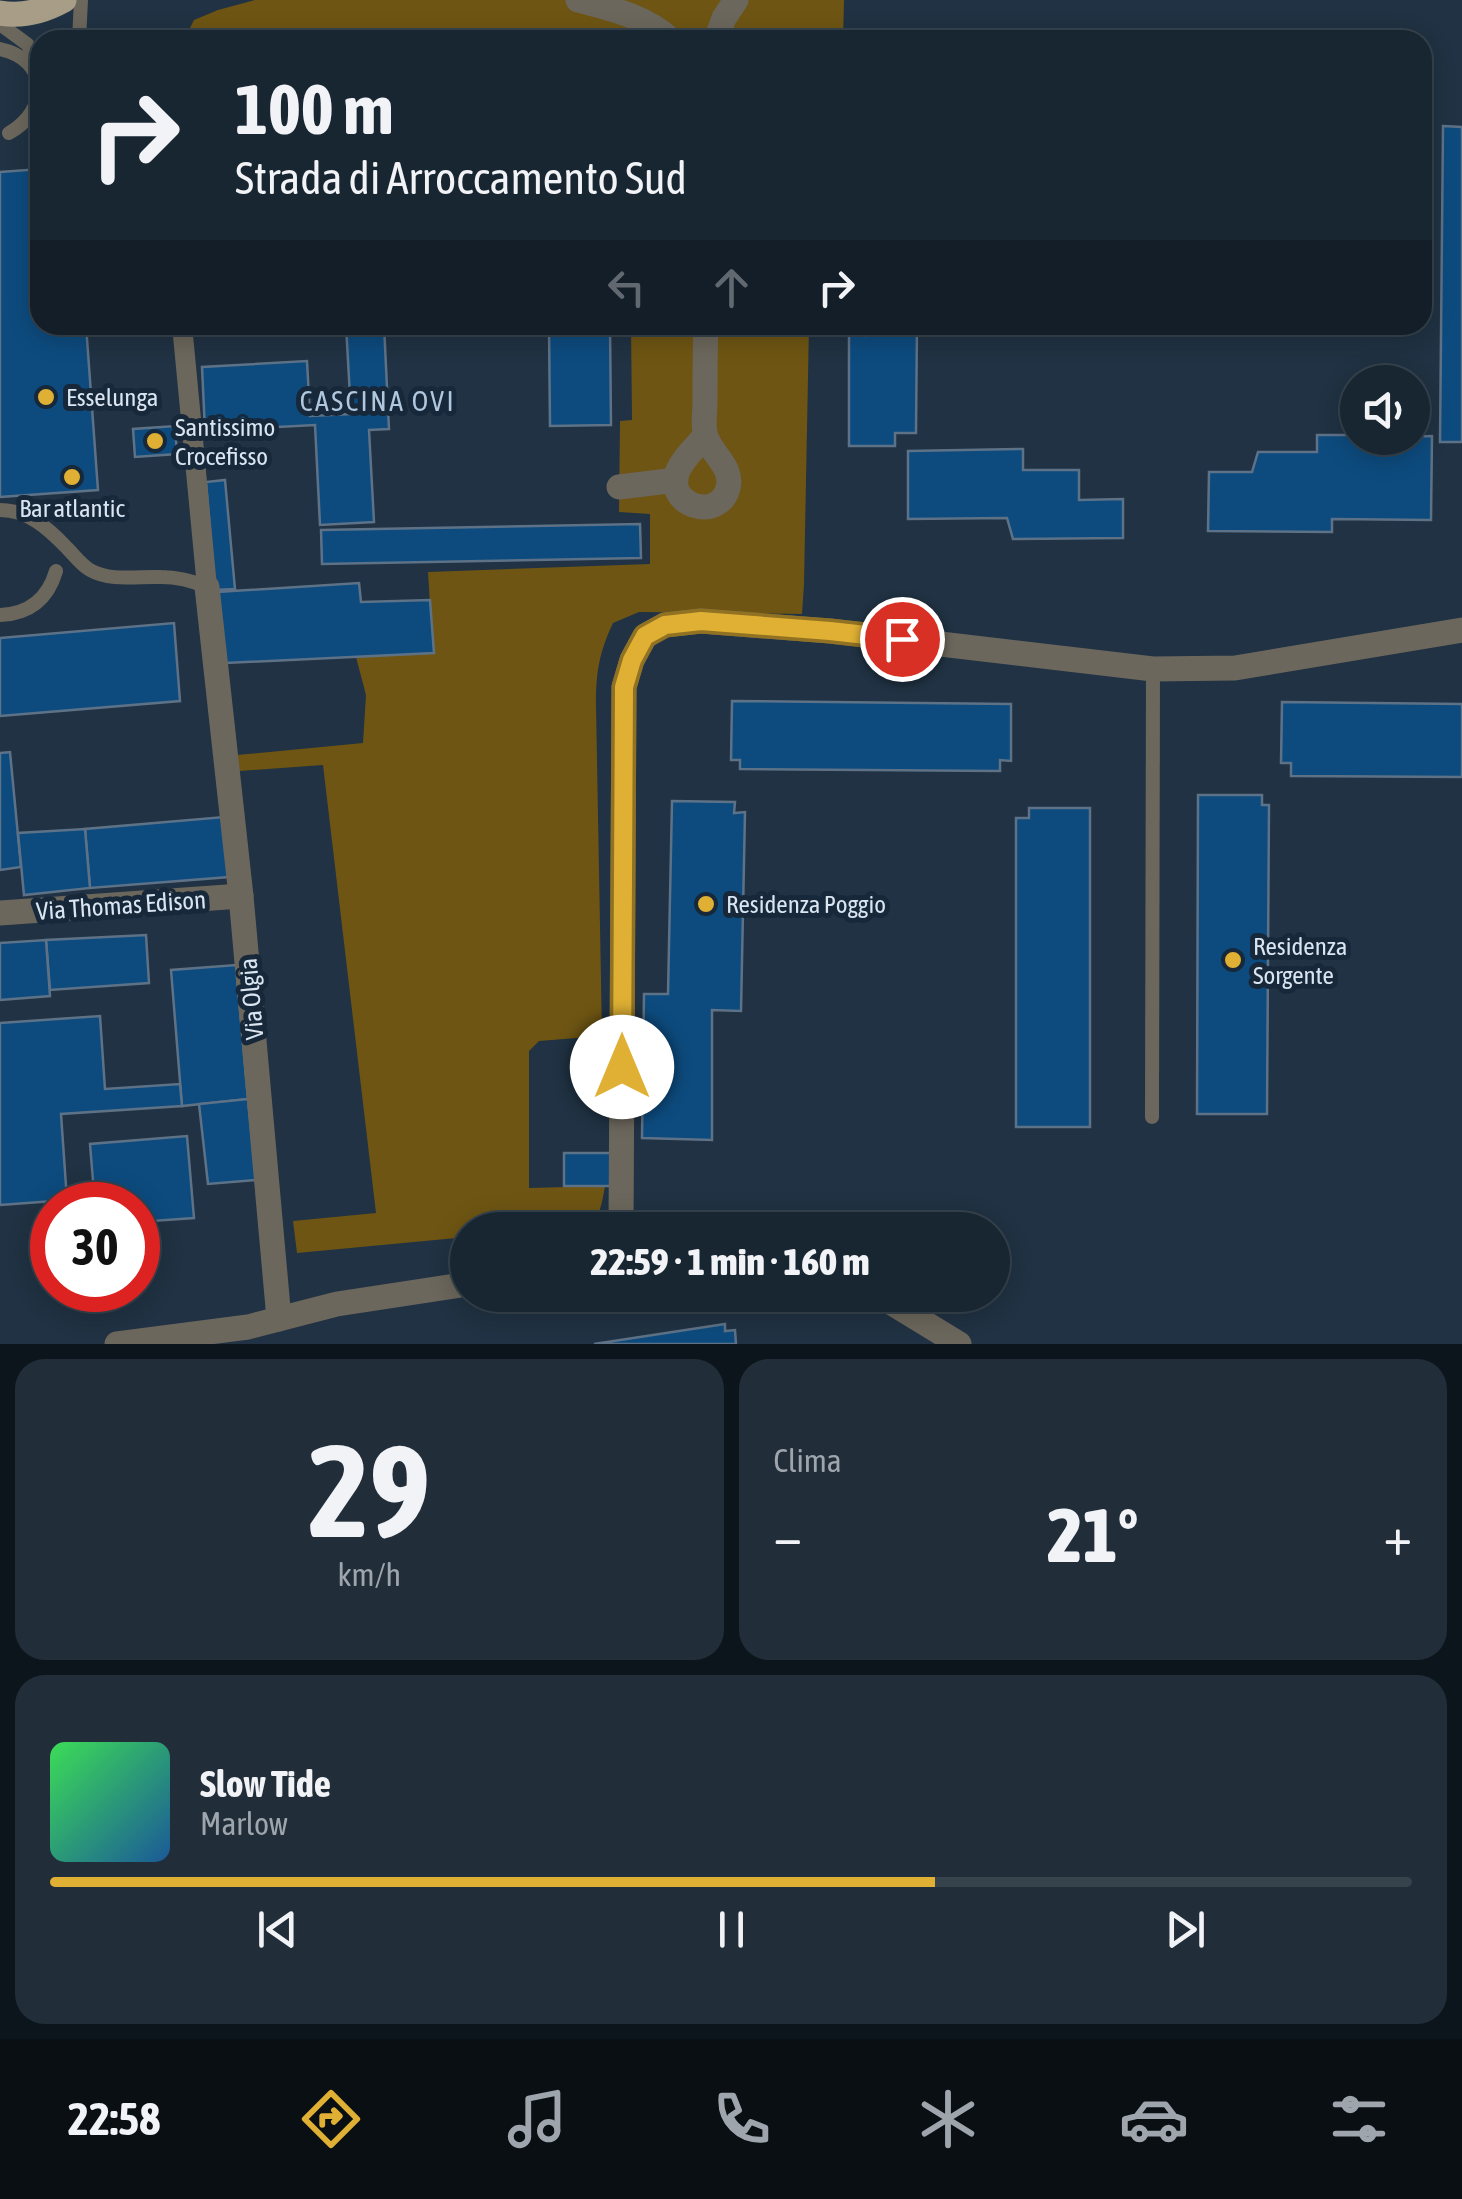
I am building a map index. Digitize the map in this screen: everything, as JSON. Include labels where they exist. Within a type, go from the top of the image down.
[{"type":"main road","points":[[0,13],[41,10],[64,0]]},
{"type":"street","points":[[578,0],[625,12],[659,30]]},
{"type":"street","points":[[720,30],[736,0]]},
{"type":"street","points":[[183,335],[207,587]]},
{"type":"street","points":[[705,436],[682,464],[676,480],[679,493],[694,507],[712,506],[724,498],[728,486],[727,472],[705,436],[706,335]]},
{"type":"street","points":[[619,487],[676,480]]},
{"type":"street","name":"Via Olgia","points":[[207,587],[241,896],[279,1318]]},
{"type":"street","points":[[621,1212],[624,687],[645,636],[665,625],[701,621],[830,631],[1154,670],[1235,668],[1462,630]]},
{"type":"street","name":"Via Thomas Edison","points":[[0,914],[241,896]]},
{"type":"street","points":[[118,1344],[248,1327],[338,1304],[450,1287]]},
{"type":"street","points":[[906,1312],[958,1344]]},
{"type":"lane","points":[[79,30],[80,0]]},
{"type":"lane","points":[[0,24],[30,49]]},
{"type":"lane","points":[[0,48],[16,53],[30,65]]},
{"type":"lane","points":[[4,134],[30,110]]},
{"type":"lane","points":[[2,510],[24,514],[50,530],[88,570],[116,578],[166,577],[207,587]]},
{"type":"lane","points":[[0,614],[14,614],[33,606],[47,592],[56,571]]},
{"type":"lane","points":[[1152,1117],[1154,670]]},
{"type":"shaded area","points":[[255,0],[844,0],[843,30],[189,30],[194,20]]},
{"type":"shaded area","points":[[631,335],[809,335],[802,614],[639,612],[613,623],[604,644],[596,705],[602,1036],[539,1041],[529,1051],[529,1188],[605,1186],[600,1210],[450,1212],[450,1239],[297,1253],[293,1221],[376,1213],[323,765],[239,771],[237,755],[363,743],[366,695],[356,657],[433,653],[428,572],[650,564],[650,514],[619,512],[620,421],[632,420]]},
{"type":"building","points":[[1443,126],[1462,127],[1462,442],[1440,442]]},
{"type":"building","name":"Esselunga","points":[[30,170],[30,335],[87,335],[98,490],[0,497],[0,172]]},
{"type":"building","points":[[347,335],[384,335],[389,429],[369,430],[374,522],[320,525],[315,425],[205,431],[202,367],[307,361],[310,416],[351,414]]},
{"type":"building","points":[[549,335],[610,335],[611,425],[550,426]]},
{"type":"building","points":[[849,335],[917,335],[916,433],[895,433],[895,446],[849,446]]},
{"type":"building","name":"Santissimo Crocefisso","points":[[175,426],[177,454],[135,457],[133,429]]},
{"type":"building","points":[[1317,435],[1340,435],[1340,455],[1430,455],[1432,436],[1431,520],[1332,519],[1332,532],[1208,531],[1209,472],[1252,472],[1258,452],[1317,452]]},
{"type":"building","points":[[1023,449],[1023,470],[1079,470],[1079,500],[1123,499],[1123,538],[1013,539],[1007,518],[908,519],[908,451]]},
{"type":"building","points":[[225,480],[235,589],[215,590],[206,482]]},
{"type":"building","points":[[640,524],[641,558],[322,564],[321,530]]},
{"type":"building","points":[[359,583],[361,602],[430,600],[434,653],[226,663],[217,592]]},
{"type":"building","points":[[174,623],[180,701],[0,716],[0,638]]},
{"type":"building","points":[[732,701],[1011,704],[1011,761],[1000,760],[1000,771],[740,769],[740,760],[731,760]]},
{"type":"building","points":[[1282,702],[1462,704],[1462,777],[1291,776],[1291,763],[1281,763]]},
{"type":"building","points":[[10,752],[21,867],[0,870],[0,753]]},
{"type":"building","name":"Residenza Sorgente","points":[[1198,795],[1262,795],[1262,805],[1269,805],[1267,1114],[1197,1114]]},
{"type":"building","name":"Residenza Poggio","points":[[672,801],[735,802],[734,813],[745,812],[741,1011],[712,1010],[712,1140],[642,1138],[644,994],[668,994]]},
{"type":"building","points":[[1029,808],[1090,808],[1090,1127],[1016,1127],[1016,818],[1029,818]]},
{"type":"building","points":[[224,817],[229,877],[90,888],[85,829]]},
{"type":"building","points":[[85,829],[90,888],[24,895],[18,833]]},
{"type":"building","points":[[146,935],[149,983],[50,990],[46,940]]},
{"type":"building","points":[[46,940],[50,996],[0,1000],[0,943]]},
{"type":"building","points":[[236,965],[248,1099],[182,1106],[171,970]]},
{"type":"building","points":[[100,1016],[105,1089],[180,1084],[182,1106],[61,1114],[66,1182],[30,1182],[30,1203],[0,1205],[0,1023]]},
{"type":"building","points":[[248,1099],[256,1180],[208,1184],[199,1104]]},
{"type":"building","points":[[187,1136],[194,1218],[160,1220],[160,1182],[93,1182],[90,1144]]},
{"type":"building","points":[[564,1153],[617,1153],[616,1186],[564,1186]]},
{"type":"building","points":[[725,1324],[725,1331],[735,1330],[736,1344],[594,1344]]},
{"type":"place","name":"Esselunga","points":[[46,397]]},
{"type":"place","name":"Santissimo Crocefisso","points":[[155,441]]},
{"type":"place","name":"Bar atlantic","points":[[72,477]]},
{"type":"place","name":"Residenza Poggio","points":[[706,904]]},
{"type":"place","name":"Residenza Sorgente","points":[[1233,960]]},
{"type":"district","name":"CASCINA OVI","points":[[378,401]]},
{"type":"route","points":[[622,1067],[624,687],[645,636],[665,625],[701,621],[902,639]]}]
